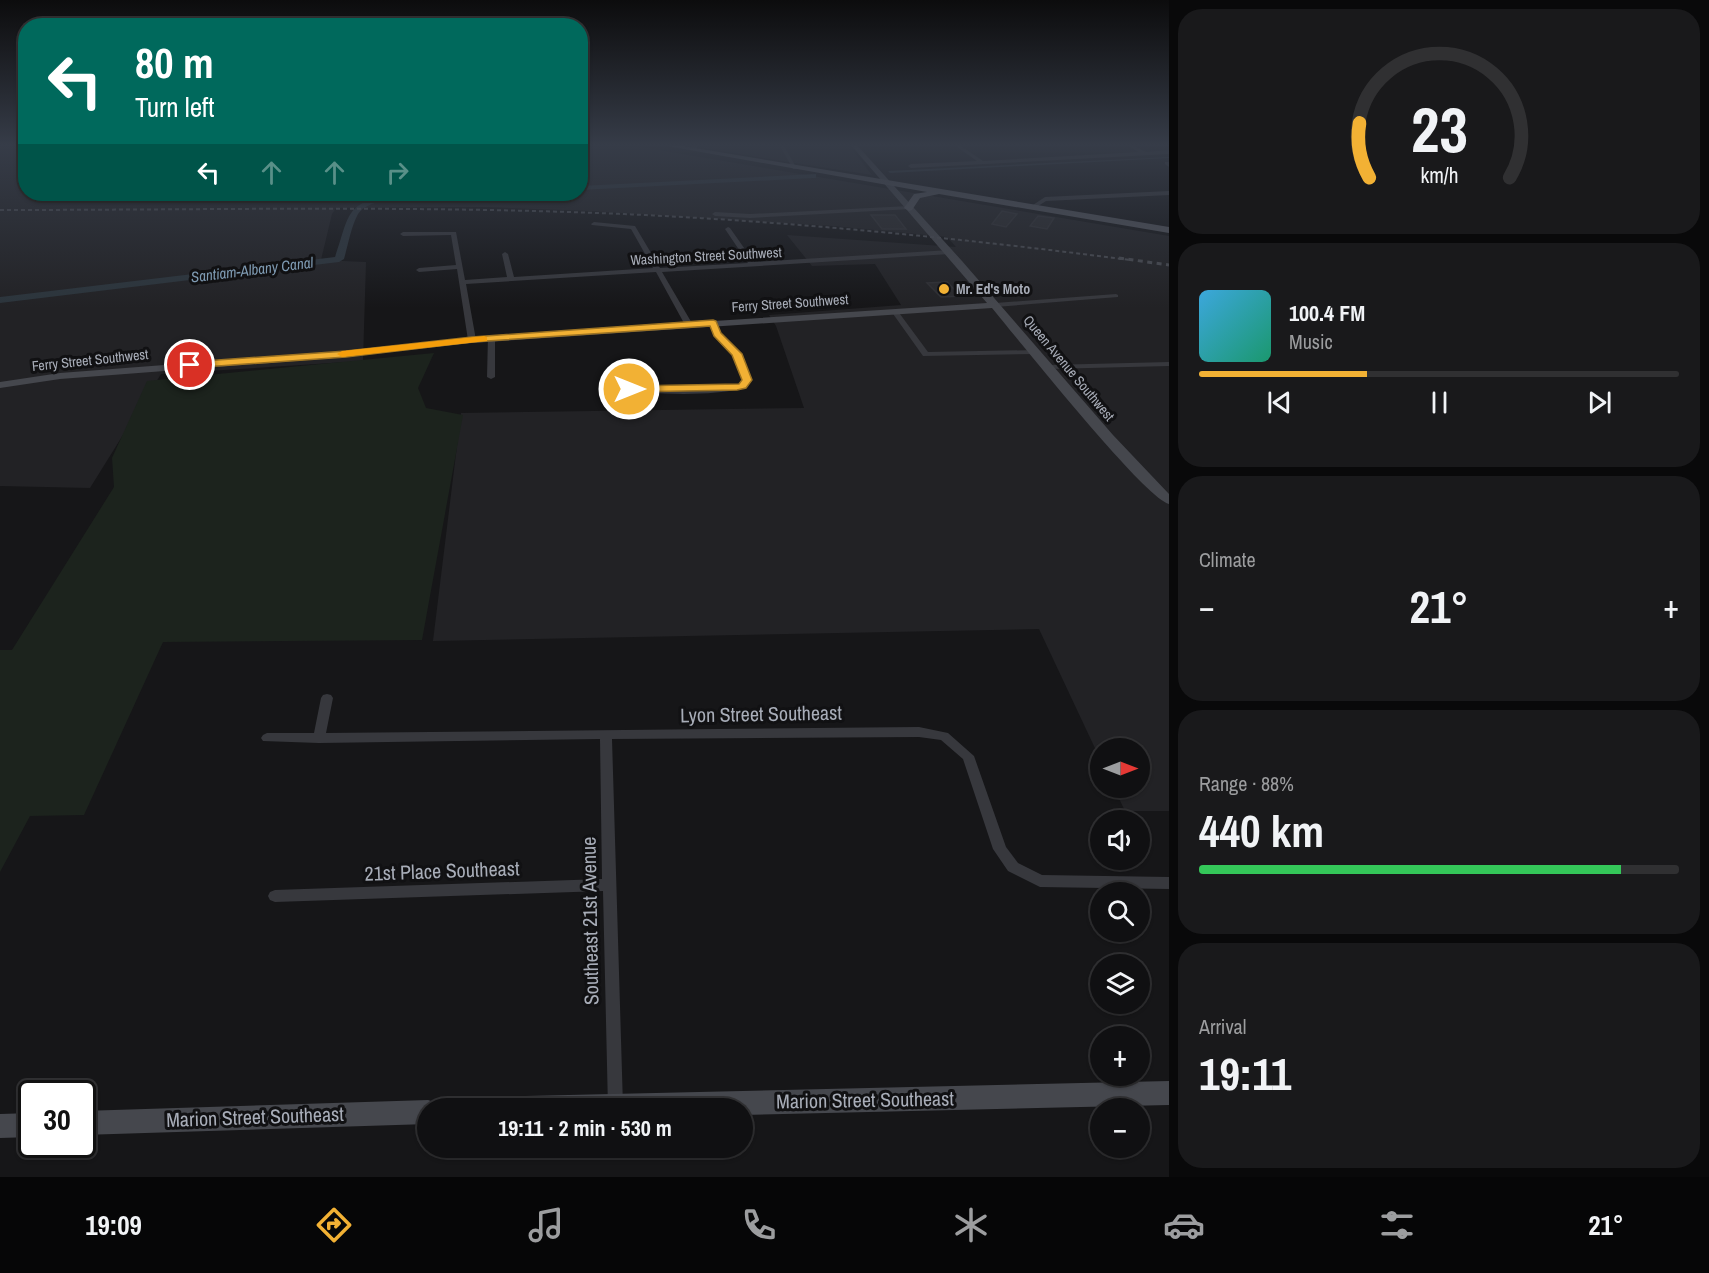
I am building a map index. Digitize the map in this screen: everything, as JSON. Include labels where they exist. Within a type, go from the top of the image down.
[{"type":"main road","points":[[909,208],[915,199]]},
{"type":"main road","points":[[984,199],[1169,230]]},
{"type":"street","name":"Queen Avenue Southwest","points":[[901,199],[1037,352],[1111,442],[1160,494],[1169,500]]},
{"type":"street","points":[[1034,207],[1045,200],[1064,199]]},
{"type":"street","points":[[715,214],[750,216],[909,208]]},
{"type":"street","points":[[594,224],[633,227],[689,325]]},
{"type":"street","points":[[728,229],[753,265]]},
{"type":"street","points":[[403,234],[454,233],[472,340]]},
{"type":"street","name":"Washington Street Southwest","points":[[463,282],[950,252]]},
{"type":"street","points":[[506,254],[511,279]]},
{"type":"street","points":[[419,270],[460,267]]},
{"type":"street","name":"Ferry Street Southwest","points":[[0,385],[60,376],[346,354],[491,338],[1116,296]]},
{"type":"street","points":[[895,311],[926,354],[1037,352]]},
{"type":"street","points":[[612,385],[638,389],[743,386],[747,380],[741,361],[717,334],[713,323]]},
{"type":"street","points":[[491,338],[491,377]]},
{"type":"street","points":[[1049,367],[1169,363]]},
{"type":"street","points":[[319,738],[327,698]]},
{"type":"street","name":"Lyon Street Southeast","points":[[267,738],[919,732],[944,736],[968,756],[1000,849],[1013,867],[1040,882],[1169,883]]},
{"type":"street","name":"Southeast 21st Avenue","points":[[606,736],[615,1098]]},
{"type":"street","name":"21st Place Southeast","points":[[275,896],[610,885]]},
{"type":"street","name":"Marion Street Southeast","points":[[753,1103],[1169,1093]]},
{"type":"street","name":"Marion Street Southeast","points":[[96,1123],[417,1112]]},
{"type":"street","points":[[0,1126],[18,1125]]},
{"type":"shaded area","points":[[0,199],[18,199],[18,201],[588,201],[588,199],[949,199],[1169,236],[1169,811],[1125,810],[1119,798],[1150,798],[1150,738],[1090,738],[1039,629],[433,641],[461,413],[804,408],[776,326],[769,315],[901,305],[875,264],[812,266],[787,235],[956,247],[947,237],[832,226],[589,211],[484,207],[336,208],[332,214],[321,260],[366,262],[363,361],[161,374],[90,488],[0,486]]},
{"type":"shaded area","points":[[434,353],[418,388],[426,408],[463,415],[422,640],[163,642],[84,815],[30,816],[0,872],[0,650],[12,650],[114,487],[112,458],[147,381]]},
{"type":"building","points":[[1002,211],[1017,214],[1006,227],[992,224]]},
{"type":"building","points":[[871,215],[895,215],[906,229],[882,229]]},
{"type":"building","points":[[1038,216],[1054,218],[1047,229],[1030,226]]},
{"type":"building","name":"Mr. Ed's Moto","points":[[947,282],[961,296],[941,297],[927,283]]},
{"type":"waterway","name":"Santiam-Albany Canal","points":[[0,300],[339,259],[355,211],[374,201]]},
{"type":"railway","points":[[0,210],[427,209],[639,215],[850,229],[1130,260]]},
{"type":"railway","points":[[1119,258],[1169,265]]},
{"type":"slow traffic","points":[[342,354],[405,345],[484,339]]},
{"type":"place","name":"Mr. Ed's Moto","points":[[944,289]]},
{"type":"route","points":[[190,365],[346,354],[405,345],[713,323],[717,334],[737,354],[747,380],[743,386],[724,388],[629,389]]}]
